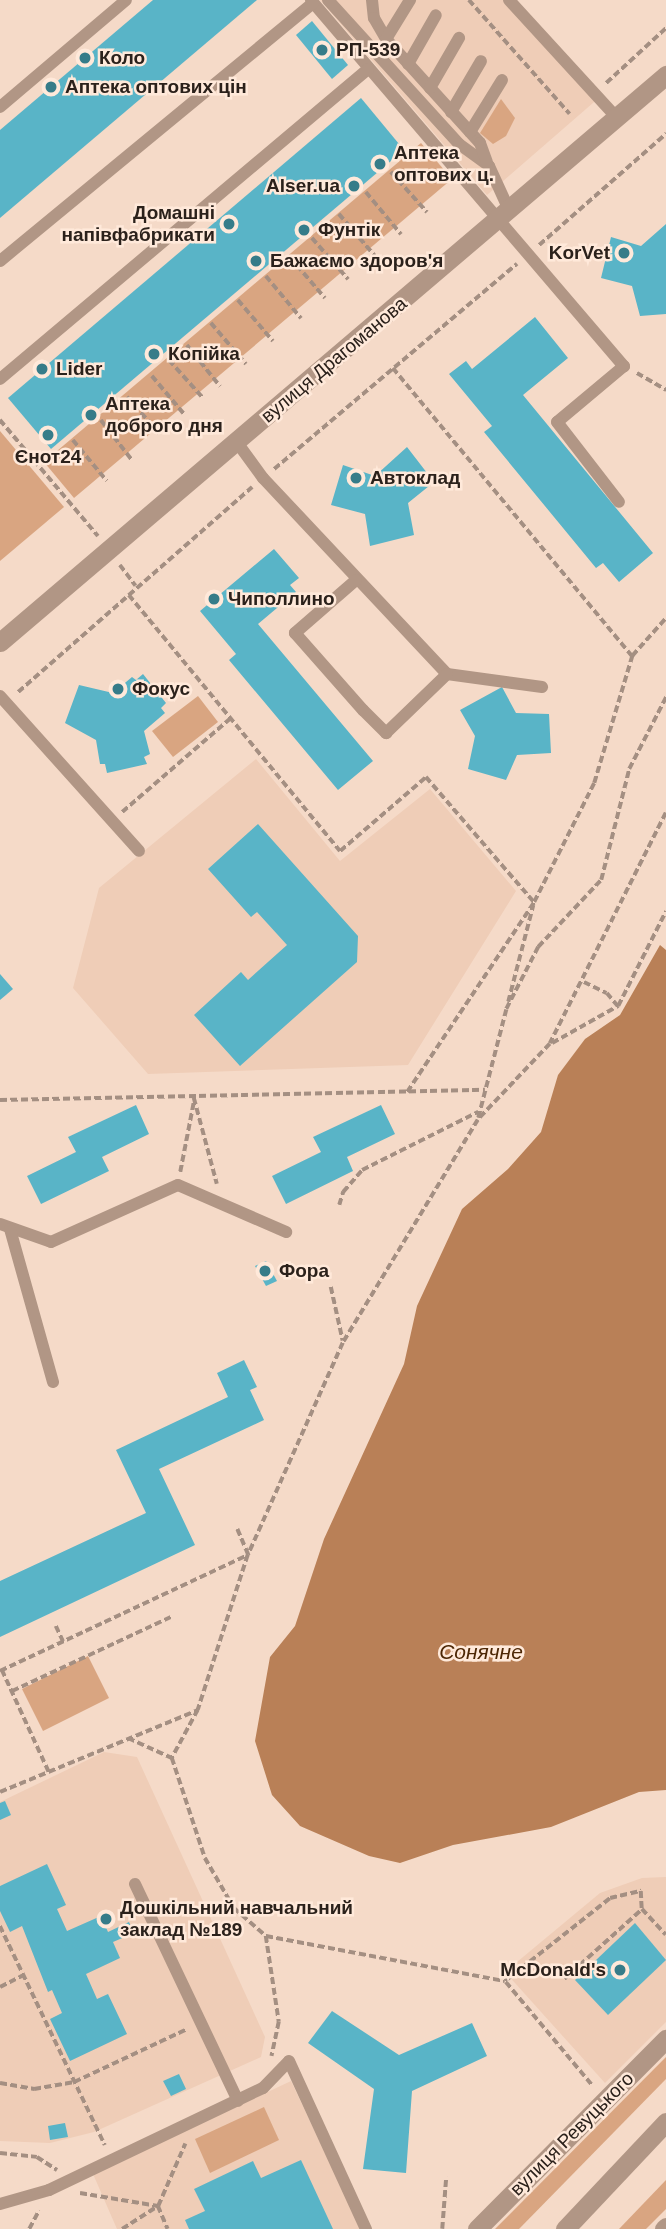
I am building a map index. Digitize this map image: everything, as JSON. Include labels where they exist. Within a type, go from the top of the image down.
[{"type":"street","name":"вулиця Драгоманова","points":[[0,642],[505,217],[666,75]]},
{"type":"street","name":"вулиця Ревуцького","points":[[477,2229],[666,2039]]},
{"type":"street","points":[[565,2229],[666,2122]]},
{"type":"lane","points":[[0,107],[125,0]]},
{"type":"lane","points":[[328,0],[340,6],[459,144],[489,166]]},
{"type":"lane","points":[[372,0],[374,18],[386,39],[470,132],[489,166],[505,217]]},
{"type":"lane","points":[[386,39],[410,0]]},
{"type":"lane","points":[[509,0],[617,118]]},
{"type":"lane","points":[[0,261],[312,1],[368,69],[505,217],[528,255],[624,366],[557,422],[620,502]]},
{"type":"lane","points":[[408,64],[436,15]]},
{"type":"lane","points":[[429,88],[458,38]]},
{"type":"lane","points":[[451,111],[481,61]]},
{"type":"lane","points":[[0,379],[368,69]]},
{"type":"lane","points":[[470,132],[502,80]]},
{"type":"lane","points":[[236,441],[263,478],[447,674],[542,687]]},
{"type":"lane","points":[[356,580],[295,633],[363,710],[386,733],[447,674]]},
{"type":"lane","points":[[3,700],[139,851]]},
{"type":"lane","points":[[5,1226],[51,1242],[178,1185],[286,1232]]},
{"type":"lane","points":[[5,1226],[53,1382]]},
{"type":"lane","points":[[135,1884],[238,2101]]},
{"type":"lane","points":[[0,2204],[18,2202],[238,2101],[263,2088],[289,2061],[366,2229]]},
{"type":"path","points":[[469,0],[570,114]]},
{"type":"path","points":[[599,90],[666,28]]},
{"type":"path","points":[[3,700],[528,255],[666,134]]},
{"type":"path","points":[[391,172],[426,212]]},
{"type":"path","points":[[366,192],[401,234]]},
{"type":"path","points":[[339,214],[375,256]]},
{"type":"path","points":[[312,238],[348,279]]},
{"type":"path","points":[[290,257],[325,298]]},
{"type":"path","points":[[266,276],[301,318]]},
{"type":"path","points":[[238,300],[273,341]]},
{"type":"path","points":[[211,323],[246,364]]},
{"type":"path","points":[[187,345],[220,386]]},
{"type":"path","points":[[169,360],[204,399]]},
{"type":"path","points":[[624,366],[666,390]]},
{"type":"path","points":[[393,368],[632,656]]},
{"type":"path","points":[[152,376],[185,415]]},
{"type":"path","points":[[127,397],[161,435]]},
{"type":"path","points":[[0,420],[75,507]]},
{"type":"path","points":[[101,420],[132,460]]},
{"type":"path","points":[[73,440],[107,481]]},
{"type":"path","points":[[129,594],[340,851],[426,777],[534,902]]},
{"type":"path","points":[[407,1092],[534,902],[594,783],[632,656],[666,618]]},
{"type":"path","points":[[506,1009],[538,947],[601,880],[629,769],[666,697]]},
{"type":"path","points":[[112,820],[231,718]]},
{"type":"path","points":[[592,2085],[505,1981],[265,1936],[234,1908],[205,1858],[173,1758],[198,1710],[248,1555],[343,1343],[478,1120],[550,1044],[584,982],[666,813]]},
{"type":"path","points":[[478,1120],[534,902]]},
{"type":"path","points":[[550,1044],[618,1006],[666,911]]},
{"type":"path","points":[[584,982],[607,993],[618,1006]]},
{"type":"path","points":[[0,1100],[485,1090]]},
{"type":"path","points":[[178,1185],[194,1098]]},
{"type":"path","points":[[194,1098],[222,1203]]},
{"type":"path","points":[[339,1205],[342,1192],[362,1170],[480,1112]]},
{"type":"path","points":[[331,1287],[343,1343]]},
{"type":"path","points":[[237,1529],[248,1555]]},
{"type":"path","points":[[49,1772],[1,1671],[248,1555]]},
{"type":"path","points":[[12,1691],[173,1616]]},
{"type":"path","points":[[56,1626],[63,1641]]},
{"type":"path","points":[[0,1792],[198,1710]]},
{"type":"path","points":[[128,1738],[173,1758]]},
{"type":"path","points":[[505,1981],[610,1898],[642,1891],[642,1909],[666,1935]]},
{"type":"path","points":[[564,1979],[642,1909]]},
{"type":"path","points":[[0,1926],[112,2158]]},
{"type":"path","points":[[263,2088],[279,2022],[265,1936]]},
{"type":"path","points":[[0,1987],[24,1975]]},
{"type":"path","points":[[0,2083],[34,2089],[74,2082],[200,2022]]},
{"type":"path","points":[[122,2229],[158,2206],[194,2122]]},
{"type":"path","points":[[0,2153],[37,2157],[69,2179],[74,2192],[158,2206]]},
{"type":"path","points":[[442,2229],[446,2177]]},
{"type":"path","points":[[158,2206],[168,2229]]},
{"type":"shaded area","points":[[320,0],[516,0],[601,96],[487,195]]},
{"type":"shaded area","points":[[501,99],[515,118],[506,136],[493,144],[480,133]]},
{"type":"shaded area","points":[[421,143],[452,179],[74,498],[44,462]]},
{"type":"shaded area","points":[[0,431],[64,507],[0,561]]},
{"type":"shaded area","points":[[198,696],[218,722],[173,757],[152,731]]},
{"type":"shaded area","points":[[256,759],[340,861],[430,789],[516,891],[408,1065],[148,1074],[73,988],[99,888]]},
{"type":"shaded area","points":[[88,1656],[109,1698],[43,1731],[22,1689]]},
{"type":"shaded area","name":"Дошкільний навчальний заклад №189","points":[[104,1752],[137,1757],[265,2037],[261,2057],[94,2132],[50,2143],[0,2141],[0,1802]]},
{"type":"shaded area","points":[[666,1877],[666,2022],[605,2083],[505,1972],[600,1893],[642,1878]]},
{"type":"shaded area","points":[[666,2057],[666,2079],[519,2229],[495,2229]]},
{"type":"shaded area","points":[[291,2081],[361,2229],[117,2229],[93,2174]]},
{"type":"shaded area","points":[[264,2107],[279,2140],[210,2173],[195,2139]]},
{"type":"shaded area","points":[[666,2180],[666,2209],[646,2229],[619,2229]]},
{"type":"water","name":"Сонячне","points":[[660,945],[666,950],[666,1790],[639,1792],[551,1827],[453,1845],[400,1863],[369,1856],[300,1826],[272,1795],[255,1741],[270,1657],[295,1626],[324,1539],[404,1364],[417,1306],[462,1209],[508,1169],[541,1132],[558,1075],[585,1039],[620,1015]]},
{"type":"building","points":[[153,0],[257,0],[0,218],[0,130]]},
{"type":"building","name":"РП-539","points":[[312,21],[348,65],[332,79],[296,35]]},
{"type":"building","points":[[361,98],[404,150],[51,449],[8,398]]},
{"type":"building","points":[[666,224],[666,314],[640,316],[632,286],[601,278],[611,237],[641,246]]},
{"type":"building","points":[[535,317],[568,358],[523,395],[653,553],[619,582],[603,563],[596,568],[484,432],[492,426],[449,374],[466,361],[472,369]]},
{"type":"building","points":[[407,447],[434,482],[408,503],[414,535],[370,546],[365,514],[331,505],[343,465],[375,476]]},
{"type":"building","points":[[274,549],[299,578],[290,585],[296,592],[258,624],[373,761],[338,790],[229,660],[236,654],[200,611]]},
{"type":"building","points":[[143,674],[166,703],[161,708],[165,713],[144,731],[150,754],[144,757],[147,764],[107,773],[105,764],[100,764],[96,740],[65,723],[79,685],[113,693],[132,677],[136,680]]},
{"type":"building","points":[[502,687],[516,713],[549,714],[551,753],[517,755],[506,780],[468,769],[475,736],[460,710]]},
{"type":"building","points":[[258,824],[358,936],[357,962],[240,1066],[194,1015],[241,972],[248,980],[287,945],[257,912],[251,917],[208,869]]},
{"type":"building","points":[[0,974],[13,989],[0,1000]]},
{"type":"building","points":[[136,1105],[149,1134],[102,1157],[109,1171],[41,1204],[27,1176],[76,1152],[68,1137]]},
{"type":"building","points":[[381,1105],[395,1134],[347,1157],[353,1171],[286,1204],[272,1176],[321,1152],[313,1137]]},
{"type":"building","name":"Фора","points":[[266,1261],[277,1281],[266,1286],[255,1266]]},
{"type":"building","points":[[244,1360],[257,1387],[250,1390],[264,1420],[159,1469],[195,1545],[0,1637],[0,1581],[146,1513],[116,1450],[228,1397],[217,1373]]},
{"type":"building","points":[[5,1801],[11,1815],[0,1820],[0,1803]]},
{"type":"building","points":[[47,1864],[66,1905],[57,1909],[67,1931],[101,1916],[108,1932],[129,1922],[134,1933],[113,1942],[120,1958],[86,1974],[97,1999],[108,1994],[127,2034],[70,2061],[50,2019],[62,2013],[52,1990],[48,1992],[22,1926],[10,1932],[0,1911],[0,1886]]},
{"type":"building","name":"McDonald's","points":[[635,1923],[666,1960],[608,2015],[575,1980]]},
{"type":"building","points":[[332,2011],[399,2055],[472,2023],[487,2056],[412,2091],[406,2173],[363,2169],[374,2089],[308,2043]]},
{"type":"building","points":[[179,2074],[186,2089],[171,2096],[163,2081]]},
{"type":"building","points":[[65,2123],[68,2137],[50,2140],[48,2126]]},
{"type":"building","points":[[301,2160],[333,2229],[189,2229],[185,2220],[205,2211],[194,2189],[253,2161],[261,2178]]},
{"type":"place","name":"РП-539","points":[[322,50]]},
{"type":"place","name":"Коло","points":[[85,58]]},
{"type":"place","name":"Аптека оптових цін","points":[[51,87]]},
{"type":"place","name":"Аптека оптових ц.","points":[[380,164]]},
{"type":"place","name":"Alser.ua","points":[[354,186]]},
{"type":"place","name":"Домашні напівфабрикати","points":[[229,224]]},
{"type":"place","name":"Фунтік","points":[[304,230]]},
{"type":"place","name":"KorVet","points":[[624,253]]},
{"type":"place","name":"Бажаємо здоров'я","points":[[256,261]]},
{"type":"place","name":"Копійка","points":[[154,354]]},
{"type":"place","name":"Lider","points":[[42,369]]},
{"type":"place","name":"Аптека доброго дня","points":[[91,415]]},
{"type":"place","name":"Єнот24","points":[[48,435]]},
{"type":"place","name":"Автоклад","points":[[356,478]]},
{"type":"place","name":"Чиполлино","points":[[214,599]]},
{"type":"place","name":"Фокус","points":[[118,689]]},
{"type":"place","name":"Фора","points":[[265,1271]]},
{"type":"place","name":"Дошкільний навчальний заклад №189","points":[[106,1919]]},
{"type":"place","name":"McDonald's","points":[[620,1970]]}]
